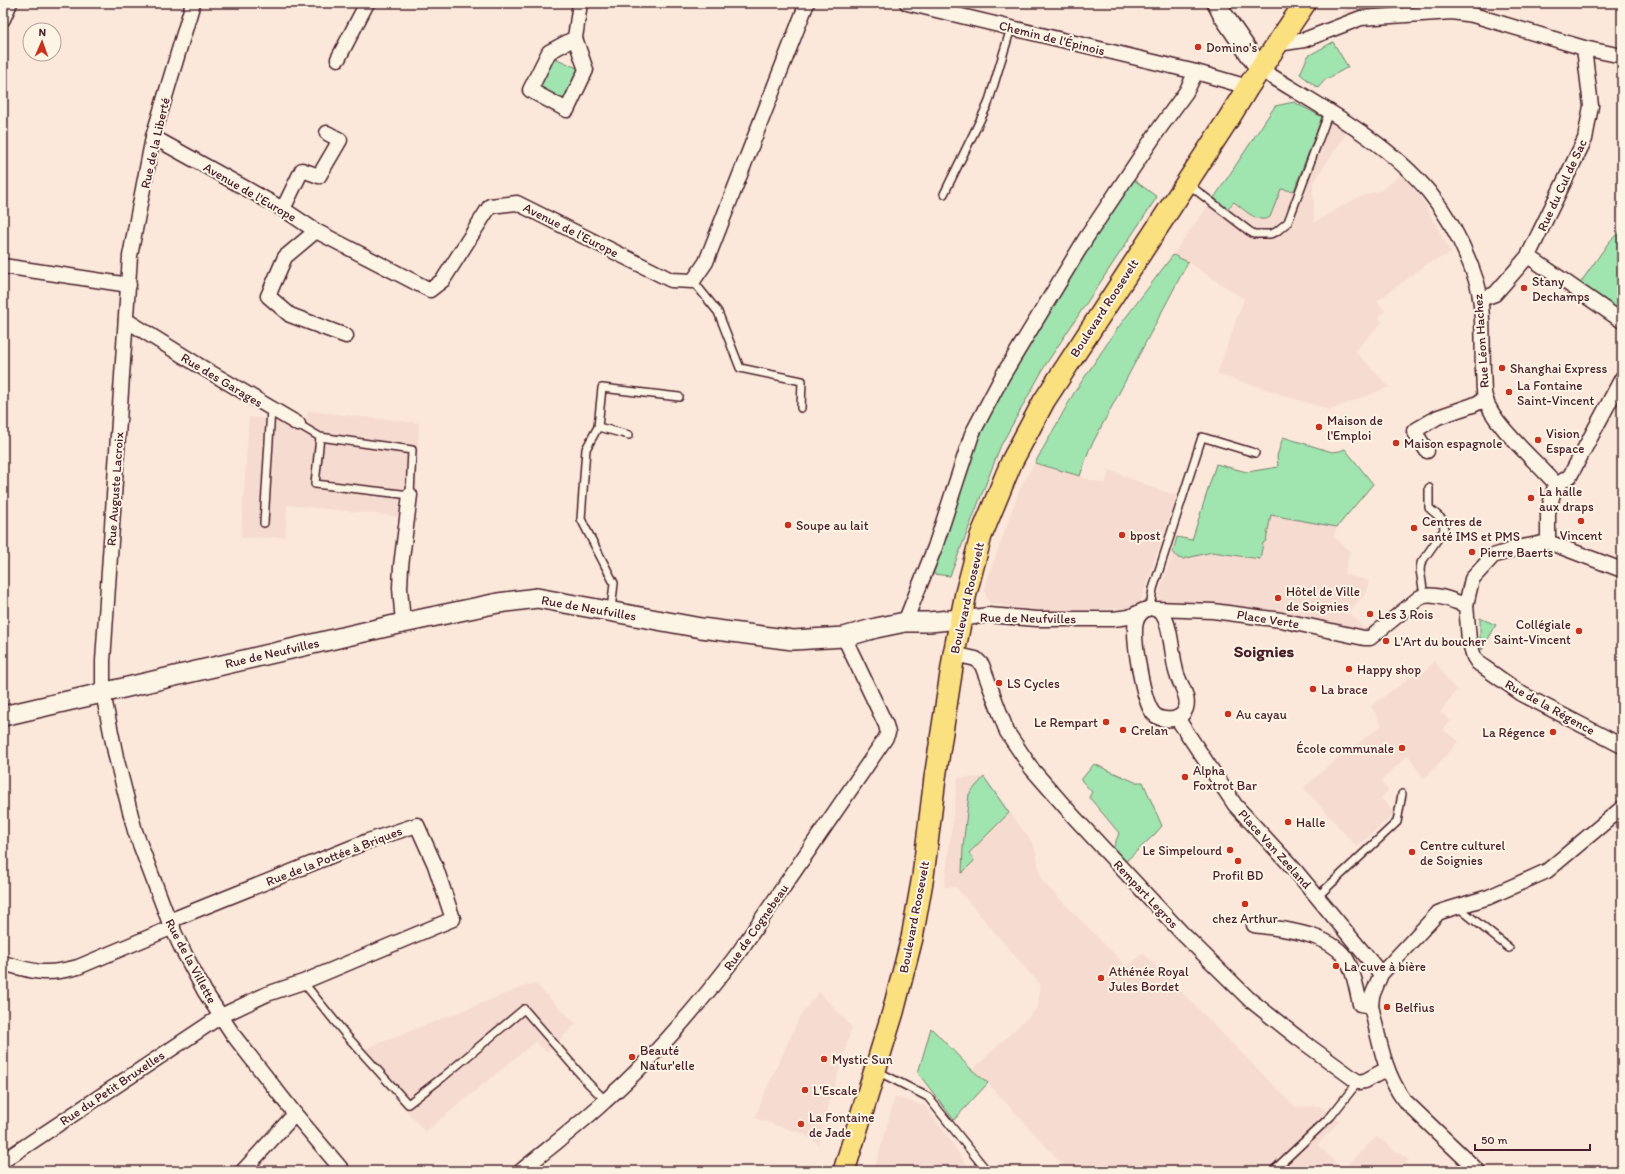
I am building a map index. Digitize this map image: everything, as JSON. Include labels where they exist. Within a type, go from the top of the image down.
[{"type":"main road","points":[[1217,3],[1223,15],[1260,69]]},
{"type":"main road","name":"Boulevard Roosevelt","points":[[844,1171],[905,965],[917,913],[935,778],[960,619],[982,536],[1012,461],[1044,401],[1248,87],[1305,3]]},
{"type":"main road","name":"Rue de Neufvilles","points":[[3,716],[498,602],[537,598],[701,628],[792,640],[844,637],[904,622],[929,622],[960,619]]},
{"type":"street","points":[[3,19],[10,3]]},
{"type":"street","name":"Rue de la Liberté","points":[[129,285],[130,256],[153,137],[193,3]]},
{"type":"street","points":[[338,59],[367,3]]},
{"type":"street","points":[[575,38],[549,52],[530,90],[567,110],[586,70],[575,38],[580,3]]},
{"type":"street","points":[[693,281],[706,262],[795,30],[807,3]]},
{"type":"street","name":"Chemin de l'Épinois","points":[[908,3],[1196,72],[1248,87]]},
{"type":"street","points":[[1278,44],[1304,40],[1361,18],[1452,12],[1473,15],[1584,48],[1622,56]]},
{"type":"street","name":"Rue du Cul de Sac","points":[[1480,297],[1487,297],[1495,294],[1528,256],[1585,139],[1591,106],[1584,48]]},
{"type":"street","name":"Rue Léon Hachez","points":[[1260,69],[1329,112],[1391,155],[1429,192],[1460,243],[1476,282],[1480,297],[1486,399],[1496,417],[1508,433],[1551,479],[1555,486]]},
{"type":"street","points":[[904,622],[923,581],[972,434],[1003,376],[1086,238],[1155,135],[1186,92],[1196,72]]},
{"type":"street","points":[[283,209],[302,170],[319,176],[340,140],[327,133]]},
{"type":"street","name":"Avenue de l'Europe","points":[[153,137],[283,209],[316,231],[430,290],[443,280],[490,206],[517,203],[671,280],[693,281]]},
{"type":"street","points":[[316,231],[285,257],[268,296],[290,315],[346,336]]},
{"type":"street","points":[[1528,256],[1622,322]]},
{"type":"street","points":[[3,266],[129,285]]},
{"type":"street","name":"Rue Auguste Lacroix","points":[[103,693],[103,661],[129,285]]},
{"type":"street","name":"Rue des Garages","points":[[126,320],[298,424]]},
{"type":"street","points":[[1622,378],[1570,476],[1555,486],[1548,512],[1548,542],[1622,570]]},
{"type":"street","points":[[1427,451],[1414,431],[1438,417],[1486,399]]},
{"type":"street","name":"Rue des Garages","points":[[403,623],[400,588],[410,495]]},
{"type":"street","name":"Rue de la Régence","points":[[1548,542],[1522,547],[1493,556],[1472,579],[1466,605],[1469,640],[1474,657],[1478,664],[1522,694],[1622,746]]},
{"type":"street","points":[[1424,595],[1431,595],[1466,605]]},
{"type":"street","name":"Place Verte","points":[[1150,609],[1213,611],[1282,620],[1364,638],[1370,638],[1424,595]]},
{"type":"street","points":[[1134,630],[1139,615],[1150,609]]},
{"type":"street","points":[[1150,609],[1163,614],[1167,623],[1176,673],[1186,698],[1186,708],[1178,718],[1165,720],[1153,713],[1142,678],[1134,630],[1129,623],[1113,619],[1129,617],[1150,609]]},
{"type":"street","name":"Rue de Neufvilles","points":[[960,619],[988,615],[1037,619],[1113,619]]},
{"type":"street","name":"Rue de Cognebeau","points":[[521,1171],[606,1101],[666,1040],[722,975],[740,952],[885,739],[888,733],[886,725],[844,637]]},
{"type":"street","name":"Rempart Legros","points":[[954,654],[976,659],[982,665],[1008,732],[1032,770],[1176,926],[1249,999],[1298,1038],[1358,1082]]},
{"type":"street","name":"Rue de la Villette","points":[[103,693],[116,758],[135,831],[181,947],[234,1036],[295,1114],[343,1171]]},
{"type":"street","name":"Place Van Zeeland","points":[[1178,718],[1235,805],[1317,897],[1381,974]]},
{"type":"street","points":[[1478,1171],[1404,1100],[1395,1087],[1387,1069],[1371,1006],[1372,996],[1381,974],[1438,913],[1489,898],[1547,870],[1622,808]]},
{"type":"street","name":"Rue de la Pottée à Briques","points":[[171,924],[368,841],[418,825],[435,865],[453,919],[303,982],[267,994],[221,1016]]},
{"type":"street","points":[[3,962],[25,970],[45,974],[62,972],[78,968],[171,924]]},
{"type":"street","points":[[1254,925],[1287,930],[1331,943],[1349,962],[1360,1004],[1371,1006]]},
{"type":"street","name":"Rue du Petit Bruxelles","points":[[3,1161],[221,1016]]},
{"type":"street","points":[[1358,1082],[1364,1081],[1387,1069]]},
{"type":"street","points":[[243,1171],[295,1114]]},
{"type":"lane","points":[[944,194],[988,104],[1011,28]]},
{"type":"lane","points":[[1186,183],[1249,232],[1262,234],[1276,232],[1284,227],[1288,222],[1329,112]]},
{"type":"lane","points":[[693,281],[718,312],[740,368],[802,381],[801,408]]},
{"type":"lane","points":[[611,612],[614,583],[580,519],[586,449],[598,427],[602,388],[678,397]]},
{"type":"lane","points":[[264,523],[271,409]]},
{"type":"lane","name":"Rue des Garages","points":[[298,424],[320,437],[412,450],[410,495]]},
{"type":"lane","points":[[598,427],[629,434]]},
{"type":"lane","points":[[320,437],[315,484],[410,495]]},
{"type":"lane","points":[[1150,609],[1153,589],[1202,437],[1255,453]]},
{"type":"lane","points":[[1424,595],[1420,570],[1421,563],[1444,530],[1443,520],[1429,508],[1429,488]]},
{"type":"lane","points":[[1317,897],[1397,822],[1402,794]]},
{"type":"lane","points":[[1458,907],[1509,948]]},
{"type":"lane","points":[[303,982],[346,1035],[408,1104],[524,1010],[588,1083],[606,1101]]},
{"type":"lane","points":[[875,1070],[928,1097],[987,1171]]},
{"type":"lane","points":[[1273,1171],[1331,1116],[1358,1082]]},
{"type":"shaded area","points":[[1351,3],[1484,3],[1483,8],[1420,6],[1365,13],[1337,22]]},
{"type":"shaded area","points":[[1294,102],[1348,131],[1313,183],[1314,222],[1357,198],[1381,190],[1404,173],[1422,199],[1451,253],[1427,264],[1377,301],[1385,311],[1379,317],[1382,322],[1355,351],[1389,387],[1330,410],[1217,374],[1244,299],[1188,262],[1173,254],[1214,198],[1275,106]]},
{"type":"shaded area","points":[[308,411],[419,423],[415,518],[287,505],[285,537],[241,538],[249,417],[306,422]]},
{"type":"shaded area","points":[[1035,463],[1105,484],[1109,470],[1159,490],[1177,495],[1140,603],[1130,608],[1036,612],[990,603],[987,600],[985,591],[988,578],[1020,488]]},
{"type":"shaded area","points":[[1271,515],[1337,527],[1334,537],[1350,551],[1344,574],[1369,581],[1365,594],[1349,612],[1367,631],[1362,633],[1170,606],[1161,602],[1159,595],[1173,552],[1178,558],[1183,559],[1212,552],[1260,559],[1263,543],[1266,541]]},
{"type":"shaded area","name":"École communale","points":[[1434,661],[1450,684],[1457,690],[1440,712],[1451,721],[1443,730],[1459,741],[1424,779],[1408,755],[1381,781],[1388,791],[1381,798],[1395,813],[1357,847],[1304,788],[1328,766],[1382,725],[1371,706],[1419,671],[1424,673]]},
{"type":"shaded area","name":"Athénée Royal Jules Bordet","points":[[984,777],[1034,845],[1042,881],[1127,967],[1143,953],[1295,1107],[1320,1106],[1339,1122],[1318,1144],[1342,1170],[1377,1136],[1409,1160],[1398,1171],[1069,1171],[988,1083],[972,1070],[1038,1008],[1040,984],[956,887],[944,887],[958,778]]},
{"type":"shaded area","points":[[534,983],[576,1024],[547,1052],[535,1042],[425,1132],[359,1055],[369,1047]]},
{"type":"shaded area","points":[[819,992],[852,1027],[825,1118],[819,1145],[806,1135],[755,1118],[800,1016]]},
{"type":"shaded area","points":[[895,1097],[925,1106],[969,1168],[973,1168],[976,1171],[874,1171]]},
{"type":"green space","points":[[1333,42],[1348,67],[1325,80],[1318,88],[1300,74],[1308,56]]},
{"type":"green space","points":[[553,57],[579,69],[564,100],[537,87]]},
{"type":"green space","points":[[1294,102],[1322,117],[1294,191],[1281,189],[1270,217],[1265,219],[1256,218],[1234,202],[1227,209],[1214,198],[1275,106]]},
{"type":"green space","points":[[1134,180],[1157,197],[1046,364],[1001,445],[950,576],[933,574],[979,435],[1002,389],[1088,247]]},
{"type":"green space","points":[[1622,229],[1622,313],[1578,286],[1609,242]]},
{"type":"green space","points":[[1173,255],[1188,262],[1089,450],[1080,476],[1035,463],[1074,393],[1117,329]]},
{"type":"green space","points":[[1283,437],[1332,452],[1345,449],[1373,484],[1337,527],[1271,515],[1266,541],[1263,543],[1260,559],[1212,552],[1183,559],[1178,558],[1173,552],[1177,537],[1192,540],[1216,464],[1247,472],[1278,467],[1277,456]]},
{"type":"green space","points":[[1480,618],[1496,625],[1482,650],[1480,639]]},
{"type":"green space","points":[[1094,764],[1135,782],[1143,782],[1162,826],[1123,864],[1113,849],[1119,833],[1089,797],[1092,792],[1081,780]]},
{"type":"green space","points":[[984,777],[1009,813],[969,853],[974,861],[962,873],[963,847],[969,794]]},
{"type":"green space","points":[[931,1028],[972,1070],[988,1083],[954,1120],[918,1073]]},
{"type":"place","name":"Domino's","points":[[1198,47]]},
{"type":"place","name":"Stany Dechamps","points":[[1524,288]]},
{"type":"place","name":"Shanghai Express","points":[[1502,368]]},
{"type":"place","name":"La Fontaine Saint-Vincent","points":[[1509,392]]},
{"type":"place","name":"Maison de l'Emploi","points":[[1319,427]]},
{"type":"place","name":"Vision Espace","points":[[1538,440]]},
{"type":"place","name":"Maison espagnole","points":[[1396,443]]},
{"type":"place","name":"La halle aux draps","points":[[1531,498]]},
{"type":"place","name":"Vincent","points":[[1581,521]]},
{"type":"place","name":"Soupe au lait","points":[[788,525]]},
{"type":"place","name":"Centres de santé IMS et PMS","points":[[1414,528]]},
{"type":"place","name":"bpost","points":[[1122,535]]},
{"type":"place","name":"Pierre Baerts","points":[[1472,552]]},
{"type":"place","name":"Hôtel de Ville de Soignies","points":[[1278,598]]},
{"type":"place","name":"Les 3 Rois","points":[[1370,614]]},
{"type":"place","name":"Collégiale Saint-Vincent","points":[[1579,631]]},
{"type":"place","name":"L'Art du boucher","points":[[1386,641]]},
{"type":"place","name":"Happy shop","points":[[1349,669]]},
{"type":"place","name":"LS Cycles","points":[[999,683]]},
{"type":"place","name":"La brace","points":[[1313,689]]},
{"type":"place","name":"Au cayau","points":[[1228,714]]},
{"type":"place","name":"Le Rempart","points":[[1106,722]]},
{"type":"place","name":"Crelan","points":[[1123,730]]},
{"type":"place","name":"La Régence","points":[[1553,732]]},
{"type":"place","name":"École communale","points":[[1402,748]]},
{"type":"place","name":"Alpha Foxtrot Bar","points":[[1185,777]]},
{"type":"place","name":"Halle","points":[[1288,822]]},
{"type":"place","name":"Le Simpelourd","points":[[1230,850]]},
{"type":"place","name":"Centre culturel de Soignies","points":[[1412,852]]},
{"type":"place","name":"Profil BD","points":[[1238,861]]},
{"type":"place","name":"chez Arthur","points":[[1245,904]]},
{"type":"place","name":"La cuve à bière","points":[[1336,966]]},
{"type":"place","name":"Athénée Royal Jules Bordet","points":[[1101,978]]},
{"type":"place","name":"Belfius","points":[[1387,1007]]},
{"type":"place","name":"Beauté Natur'elle","points":[[632,1057]]},
{"type":"place","name":"Mystic Sun","points":[[824,1059]]},
{"type":"place","name":"L'Escale","points":[[805,1090]]},
{"type":"place","name":"La Fontaine de Jade","points":[[801,1124]]},
{"type":"district","name":"Soignies","points":[[1264,651]]}]
